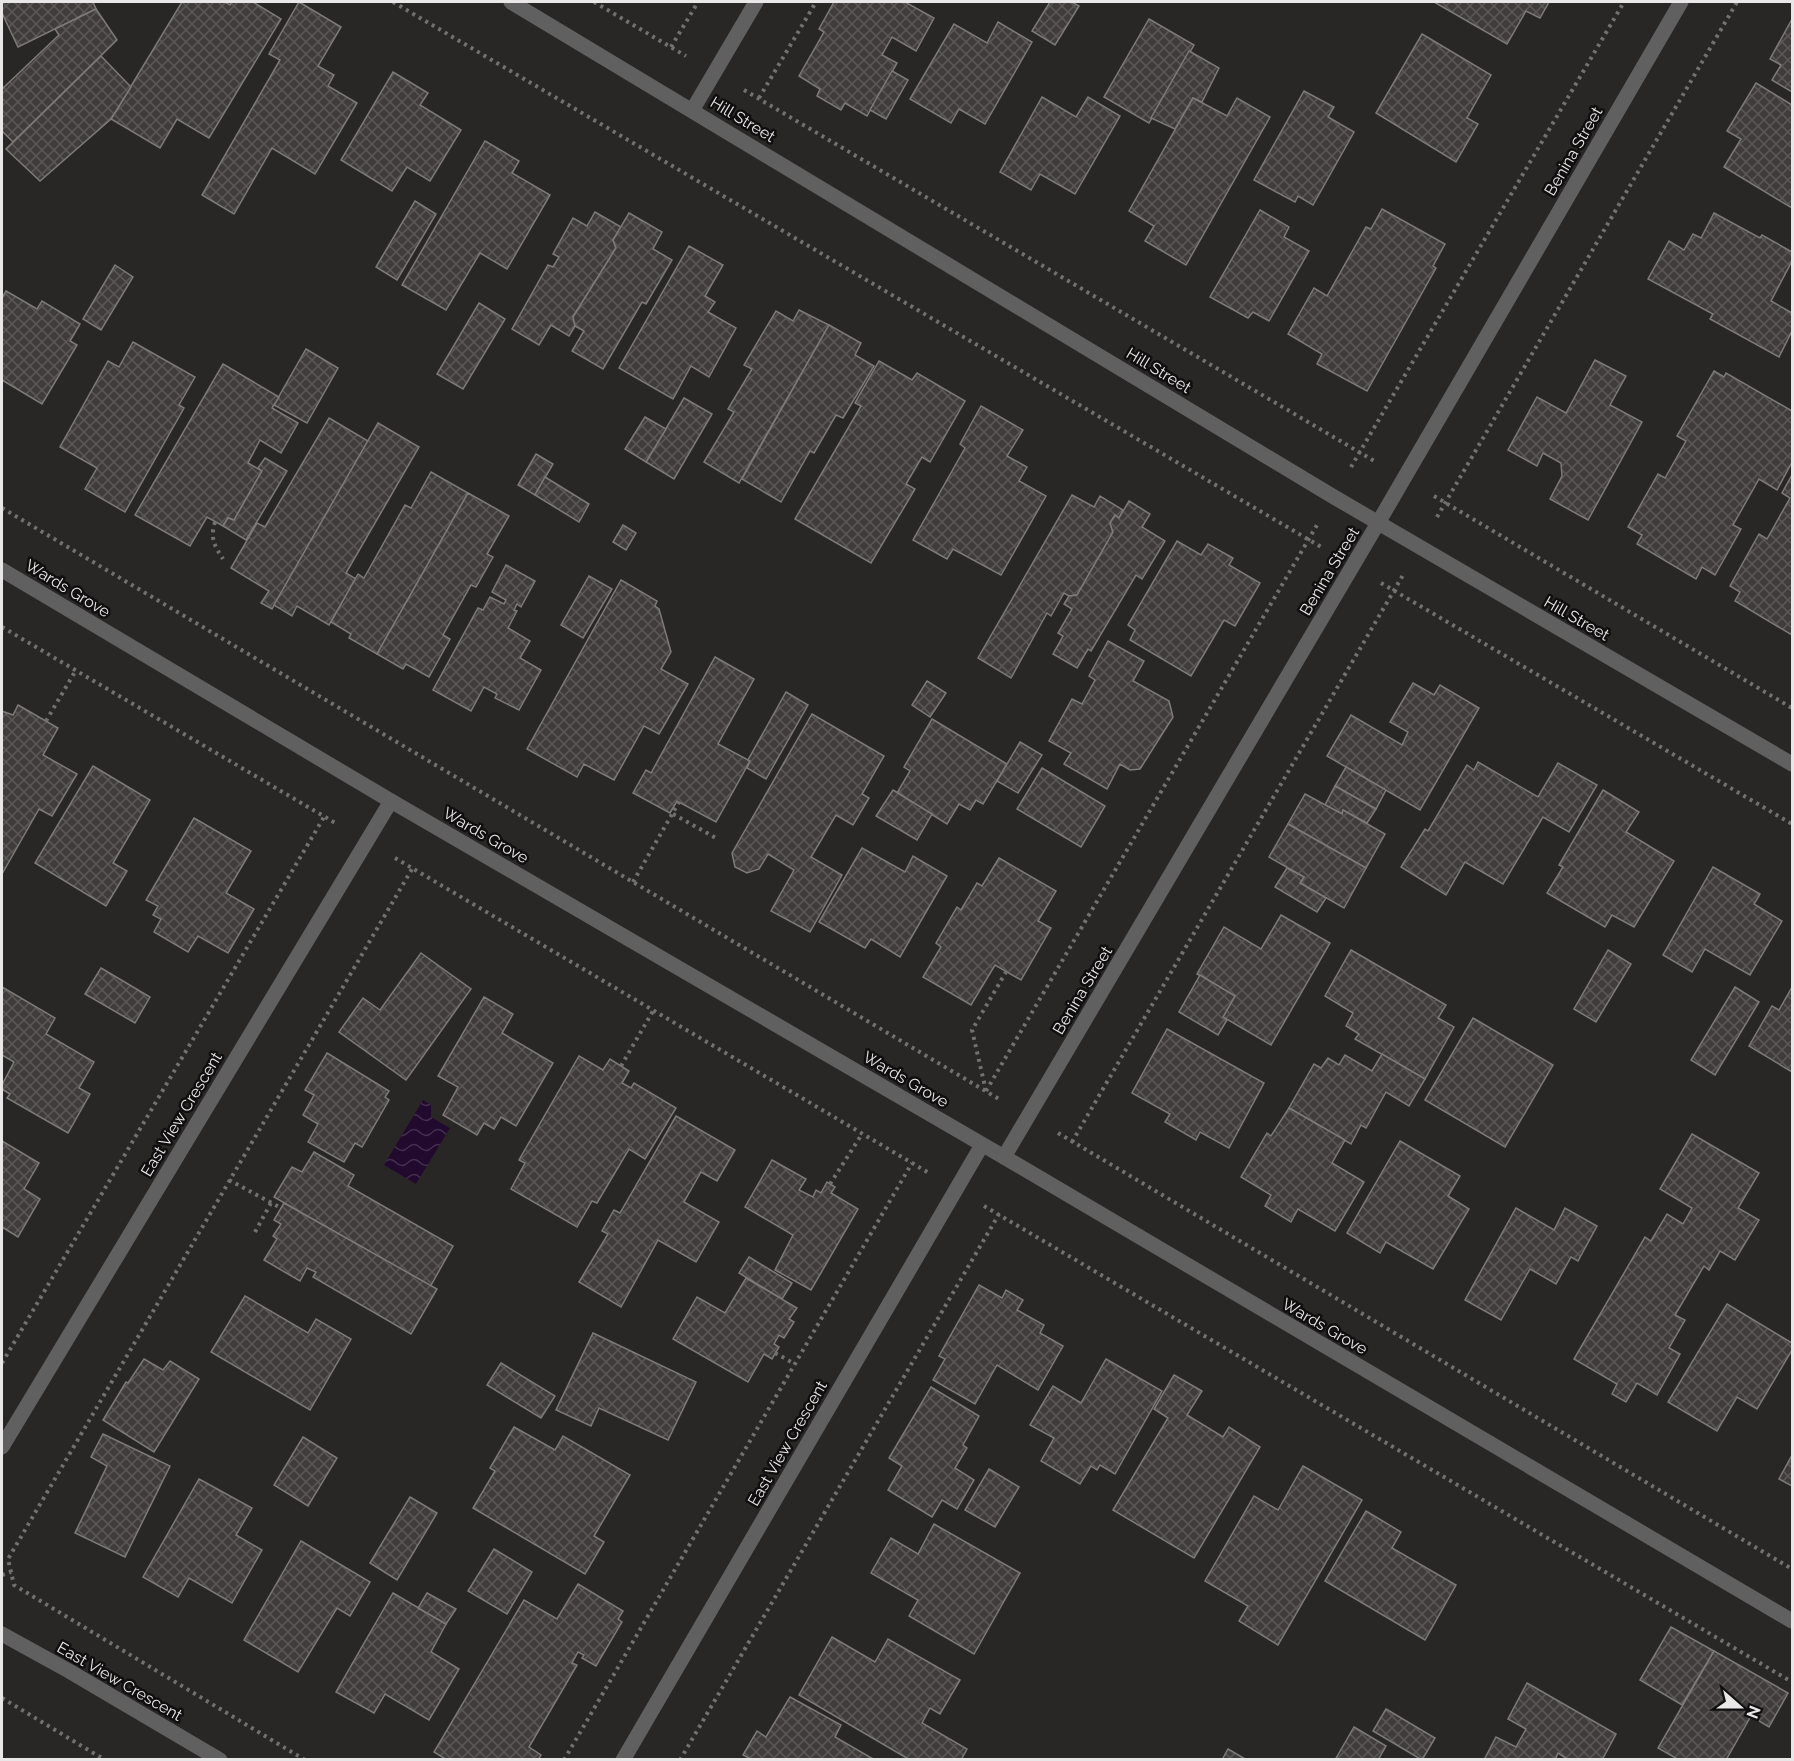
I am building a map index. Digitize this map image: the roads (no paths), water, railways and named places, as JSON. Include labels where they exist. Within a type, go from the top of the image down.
[{"type":"street","name":"Hill Street","points":[[511,2],[693,109],[1334,497],[1792,764]]},
{"type":"street","points":[[693,109],[756,2]]},
{"type":"street","name":"Benina Street","points":[[1004,1157],[1353,566],[1681,2]]},
{"type":"street","name":"Wards Grove","points":[[2,570],[391,801],[1004,1157],[1792,1621]]},
{"type":"street","name":"East View Crescent","points":[[2,1447],[391,801]]},
{"type":"street","name":"East View Crescent","points":[[623,1760],[982,1145]]},
{"type":"street","name":"East View Crescent","points":[[2,1634],[220,1760]]},
{"type":"water","points":[[423,1100],[431,1105],[431,1117],[450,1128],[416,1184],[384,1165]]}]
